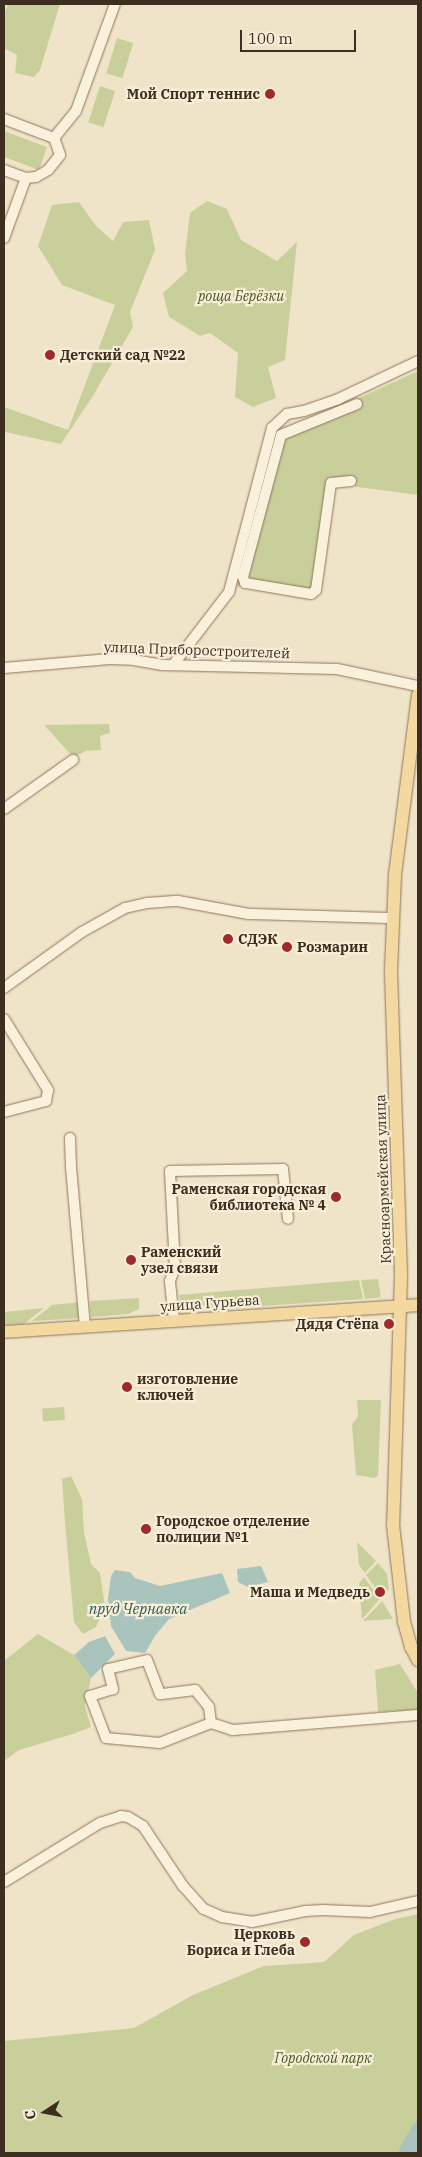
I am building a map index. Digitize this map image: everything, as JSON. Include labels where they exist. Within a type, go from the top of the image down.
[{"type":"main road","name":"Красноармейская улица","points":[[418,695],[395,875],[391,972],[400,1306],[392,1525],[404,1622],[411,1647],[418,1660]]},
{"type":"main road","name":"улица Гурьева","points":[[4,1332],[418,1305]]},
{"type":"street","points":[[54,138],[76,111],[115,4]]},
{"type":"street","points":[[4,119],[54,138],[60,155],[48,170],[36,177],[26,178],[4,170]]},
{"type":"street","points":[[4,238],[26,178]]},
{"type":"street","points":[[173,665],[229,592],[272,428],[287,414],[304,411],[338,399],[418,361]]},
{"type":"street","points":[[350,481],[332,484],[316,590],[311,594],[245,583],[243,577],[281,435],[357,404]]},
{"type":"street","name":"улица Приборостроителей","points":[[4,668],[110,660],[173,665],[337,669],[418,686]]},
{"type":"street","points":[[4,809],[73,760]]},
{"type":"street","points":[[4,988],[82,932],[125,908],[148,903],[178,902],[249,914],[392,918]]},
{"type":"street","points":[[4,1018],[48,1090],[46,1101],[4,1112]]},
{"type":"street","points":[[70,1138],[85,1326]]},
{"type":"street","points":[[174,1320],[170,1281],[175,1267],[170,1171],[283,1169],[288,1220]]},
{"type":"street","points":[[211,1723],[209,1707],[195,1690],[160,1694],[147,1660],[108,1669],[113,1689],[90,1696],[106,1738],[160,1743],[211,1723],[232,1730],[418,1715]]},
{"type":"street","points":[[4,1882],[112,1818],[128,1817],[143,1826],[183,1886],[204,1909],[222,1917],[252,1922],[305,1911],[370,1912],[418,1901]]},
{"type":"green space","points":[[8,4],[60,4],[40,70],[34,77],[15,73],[17,55],[4,48],[4,14]]},
{"type":"green space","points":[[117,38],[133,43],[122,78],[106,73]]},
{"type":"green space","points":[[100,86],[115,91],[103,127],[88,122]]},
{"type":"green space","points":[[4,131],[47,147],[39,170],[4,157]]},
{"type":"green space","name":"роща Берёзки","points":[[207,201],[227,209],[241,240],[277,261],[297,242],[285,360],[268,367],[276,398],[253,407],[235,397],[238,353],[210,333],[200,336],[169,317],[163,293],[187,271],[185,254],[190,213]]},
{"type":"green space","points":[[79,202],[95,225],[113,241],[123,222],[149,220],[155,250],[130,312],[133,327],[94,394],[61,444],[5,432],[4,436],[4,407],[68,430],[115,305],[62,285],[38,246],[52,205]]},
{"type":"green space","points":[[418,371],[418,495],[343,485],[337,486],[334,491],[319,595],[313,598],[237,586],[276,436]]},
{"type":"green space","points":[[109,724],[110,733],[100,736],[101,750],[86,751],[73,757],[44,725]]},
{"type":"green space","points":[[378,1279],[381,1297],[365,1299],[361,1280]]},
{"type":"green space","points":[[359,1280],[363,1299],[188,1311],[181,1305],[179,1295]]},
{"type":"green space","points":[[139,1298],[139,1309],[128,1314],[91,1317],[90,1301]]},
{"type":"green space","points":[[81,1302],[81,1318],[32,1321],[52,1305]]},
{"type":"green space","points":[[44,1308],[24,1324],[4,1325],[4,1312]]},
{"type":"green space","points":[[357,1400],[381,1400],[378,1476],[374,1478],[356,1475],[352,1425],[358,1416]]},
{"type":"green space","points":[[64,1407],[65,1420],[43,1422],[42,1409]]},
{"type":"green space","points":[[71,1476],[82,1499],[84,1532],[91,1564],[100,1573],[105,1607],[96,1627],[83,1634],[74,1622],[65,1523],[62,1479]]},
{"type":"green space","points":[[357,1542],[376,1561],[365,1573],[359,1565]]},
{"type":"green space","points":[[378,1563],[387,1574],[389,1589],[382,1597],[366,1575]]},
{"type":"green space","points":[[364,1577],[380,1599],[362,1619],[359,1583]]},
{"type":"green space","points":[[382,1601],[393,1619],[363,1621]]},
{"type":"green space","points":[[38,1634],[74,1655],[91,1678],[85,1706],[91,1727],[19,1750],[4,1761],[4,1661]]},
{"type":"green space","points":[[400,1664],[418,1693],[418,1710],[378,1712],[375,1670]]},
{"type":"green space","name":"Городской парк","points":[[418,1914],[418,2153],[4,2153],[4,2041],[134,2028],[193,1995],[264,1966],[324,1962],[354,1935],[395,1919]]},
{"type":"water","points":[[261,1566],[268,1582],[248,1587],[238,1582],[237,1569]]},
{"type":"water","name":"пруд Чернавка","points":[[115,1570],[130,1572],[135,1578],[160,1586],[222,1573],[230,1593],[169,1619],[155,1636],[145,1653],[126,1651],[111,1626],[108,1599],[111,1576]]},
{"type":"water","name":"пруд Чернавка","points":[[105,1636],[115,1654],[91,1678],[74,1655],[89,1642]]},
{"type":"water","points":[[418,2120],[418,2153],[397,2153],[412,2126]]},
{"type":"place","name":"Мой Спорт теннис","points":[[270,94]]},
{"type":"place","name":"Детский сад №22","points":[[50,355]]},
{"type":"place","name":"СДЭК","points":[[228,939]]},
{"type":"place","name":"Розмарин","points":[[287,947]]},
{"type":"place","name":"Раменская городская библиотека № 4","points":[[336,1197]]},
{"type":"place","name":"Раменский узел связи","points":[[131,1260]]},
{"type":"place","name":"Дядя Стёпа","points":[[389,1324]]},
{"type":"place","name":"изготовление ключей","points":[[127,1387]]},
{"type":"place","name":"Городское отделение полиции №1","points":[[146,1529]]},
{"type":"place","name":"Маша и Медведь","points":[[380,1592]]},
{"type":"place","name":"Церковь Бориса и Глеба","points":[[305,1942]]}]
